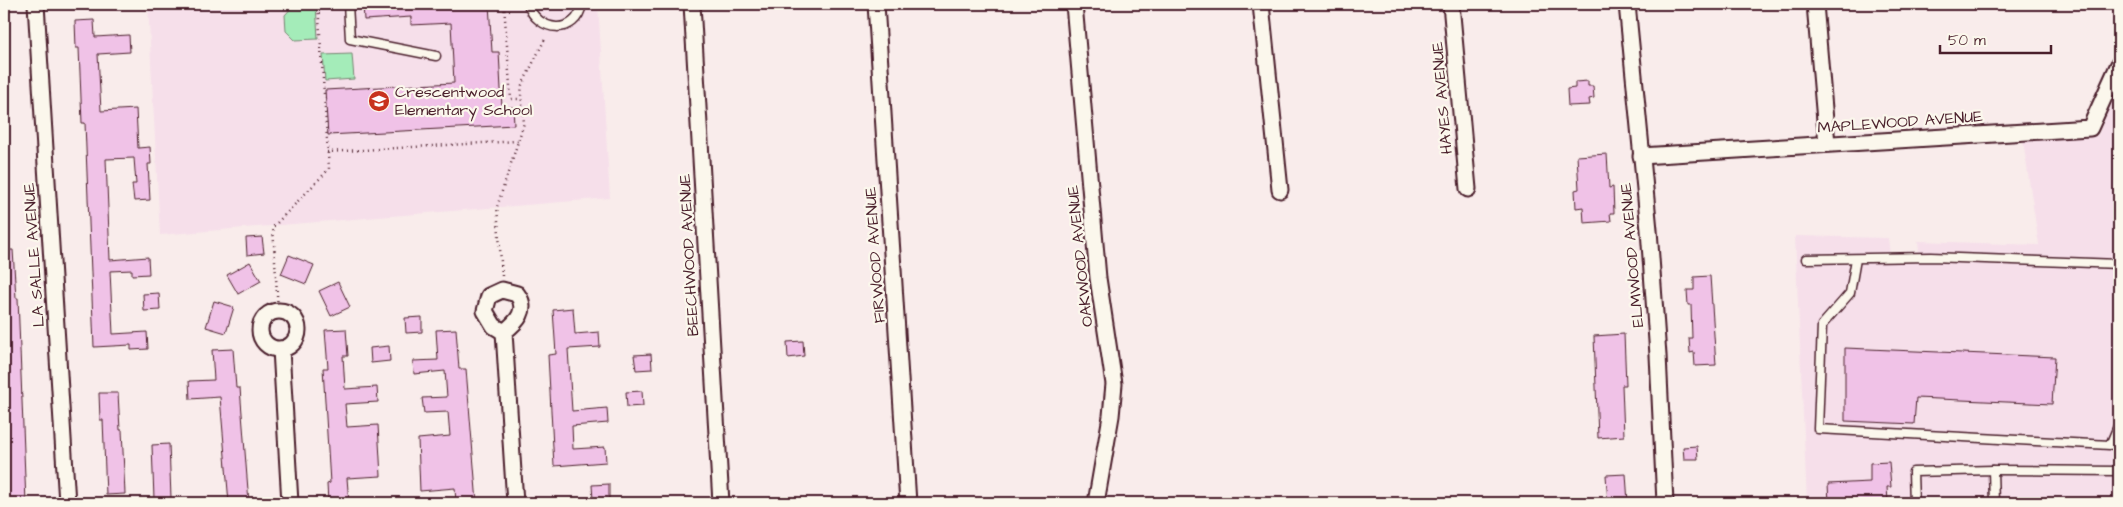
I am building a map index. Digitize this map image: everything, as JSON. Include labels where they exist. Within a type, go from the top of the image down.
[{"type":"street","name":"LA SALLE AVENUE","points":[[36,4],[67,503]]},
{"type":"street","name":"BEECHWOOD AVENUE","points":[[692,4],[721,503]]},
{"type":"street","name":"FIRWOOD AVENUE","points":[[876,4],[908,503]]},
{"type":"street","name":"OAKWOOD AVENUE","points":[[1074,4],[1098,278],[1114,384],[1111,416],[1096,503]]},
{"type":"street","points":[[1261,4],[1280,190]]},
{"type":"street","name":"HAYES AVENUE","points":[[1451,4],[1468,189]]},
{"type":"street","name":"ELMWOOD AVENUE","points":[[1627,4],[1649,230],[1657,336],[1665,503]]},
{"type":"street","points":[[1815,4],[1827,144]]},
{"type":"street","name":"MAPLEWOOD AVENUE","points":[[1641,156],[2090,128],[2119,64]]},
{"type":"street","points":[[278,311],[291,315],[298,326],[296,338],[287,347],[275,348],[264,341],[260,330],[268,314],[278,311]]},
{"type":"street","points":[[504,332],[515,503]]},
{"type":"street","points":[[281,348],[290,503]]},
{"type":"lane","points":[[348,4],[350,39],[436,56]]},
{"type":"lane","points":[[528,4],[531,14],[540,23],[551,27],[564,26],[574,20],[582,4]]},
{"type":"lane","points":[[1806,259],[1931,257],[2118,264],[2119,255]]},
{"type":"lane","points":[[1856,259],[1850,293],[1822,325],[1818,428],[2110,445],[2119,424]]},
{"type":"lane","points":[[1993,470],[1994,503]]},
{"type":"lane","points":[[1914,503],[1913,472],[1993,470],[2119,471]]},
{"type":"path","points":[[179,4],[189,6],[225,4]]},
{"type":"path","points":[[278,311],[273,227],[329,169],[318,4]]},
{"type":"path","points":[[504,5],[511,99],[521,99]]},
{"type":"path","points":[[489,6],[511,5]]},
{"type":"path","points":[[502,283],[497,207],[524,123],[521,99],[522,85],[544,42]]},
{"type":"path","points":[[328,152],[518,141]]},
{"type":"shaded area","name":"Crescentwood Elementary School","points":[[148,4],[598,4],[610,198],[160,235]]},
{"type":"shaded area","points":[[2119,86],[2119,503],[1807,503],[1795,236],[1888,238],[1890,255],[1919,251],[1918,241],[2039,245],[2023,141],[2098,135]]},
{"type":"green space","points":[[295,4],[316,4],[318,39],[295,40],[286,31],[285,15]]},
{"type":"green space","points":[[352,54],[354,79],[325,81],[323,55]]},
{"type":"building","points":[[363,4],[489,4],[492,52],[499,52],[502,108],[513,107],[514,125],[328,135],[325,90],[454,83],[451,23],[411,25],[411,17],[364,20]]},
{"type":"building","points":[[94,20],[95,37],[129,35],[130,52],[98,54],[101,111],[136,109],[138,148],[150,147],[151,164],[148,164],[150,200],[134,201],[132,184],[136,184],[134,158],[106,159],[110,260],[148,257],[149,274],[132,275],[132,270],[110,271],[113,334],[147,332],[148,349],[131,350],[131,345],[94,347],[85,123],[82,123],[79,48],[76,48],[75,21]]},
{"type":"building","points":[[1588,81],[1588,86],[1593,86],[1594,98],[1589,99],[1590,105],[1568,106],[1567,89],[1575,88],[1575,82]]},
{"type":"building","points":[[1607,154],[1609,188],[1613,187],[1614,213],[1610,213],[1611,221],[1584,223],[1583,207],[1576,208],[1575,190],[1579,189],[1577,156]]},
{"type":"building","points":[[262,237],[264,253],[247,255],[246,238]]},
{"type":"building","points":[[4,250],[13,250],[16,298],[18,298],[26,503],[7,503],[4,450],[6,448]]},
{"type":"building","points":[[289,255],[314,265],[306,284],[281,274]]},
{"type":"building","points":[[250,262],[261,281],[238,294],[227,275]]},
{"type":"building","points":[[1710,276],[1716,365],[1695,366],[1694,352],[1690,353],[1689,338],[1692,338],[1691,305],[1688,305],[1687,290],[1694,290],[1694,277]]},
{"type":"building","points":[[338,282],[350,307],[331,316],[319,291]]},
{"type":"building","points":[[159,293],[160,310],[144,311],[143,294]]},
{"type":"building","points":[[214,301],[234,307],[226,333],[206,327]]},
{"type":"building","points":[[573,308],[575,334],[599,332],[600,347],[568,349],[572,411],[607,408],[608,423],[572,426],[573,449],[605,447],[606,462],[554,466],[548,355],[556,354],[553,310]]},
{"type":"building","points":[[422,317],[422,332],[406,333],[405,318]]},
{"type":"building","points":[[346,329],[348,356],[343,356],[345,389],[377,387],[378,402],[345,404],[347,427],[378,425],[381,476],[347,478],[349,503],[328,503],[327,484],[330,483],[323,368],[328,368],[325,330]]},
{"type":"building","points":[[456,329],[459,369],[466,369],[477,503],[456,503],[455,488],[420,491],[418,439],[450,436],[448,412],[424,413],[422,398],[447,397],[445,371],[414,374],[413,361],[438,360],[436,330]]},
{"type":"building","points":[[1624,334],[1626,385],[1622,385],[1624,436],[1598,438],[1594,336]]},
{"type":"building","points":[[803,341],[804,356],[788,358],[787,342]]},
{"type":"building","points":[[389,346],[390,361],[371,363],[370,348]]},
{"type":"building","points":[[1845,348],[2055,357],[2052,404],[1916,398],[1914,424],[1845,421]]},
{"type":"building","points":[[233,349],[236,388],[240,388],[249,503],[229,503],[220,397],[190,399],[189,381],[214,380],[212,350]]},
{"type":"building","points":[[651,354],[652,369],[636,370],[634,355]]},
{"type":"building","points":[[642,391],[643,406],[627,407],[626,392]]},
{"type":"building","points":[[99,393],[118,393],[125,494],[106,495],[103,420],[100,420]]},
{"type":"building","points":[[169,444],[171,498],[154,499],[152,445]]},
{"type":"building","points":[[1697,446],[1698,459],[1684,459],[1683,447]]},
{"type":"building","points":[[1889,462],[1891,487],[1887,487],[1888,502],[1829,503],[1828,484],[1870,482],[1870,463]]},
{"type":"building","points":[[1626,474],[1628,503],[1608,503],[1606,475]]},
{"type":"building","points":[[609,484],[609,499],[593,500],[592,485]]},
{"type":"place","name":"Crescentwood Elementary School","points":[[379,101]]}]
